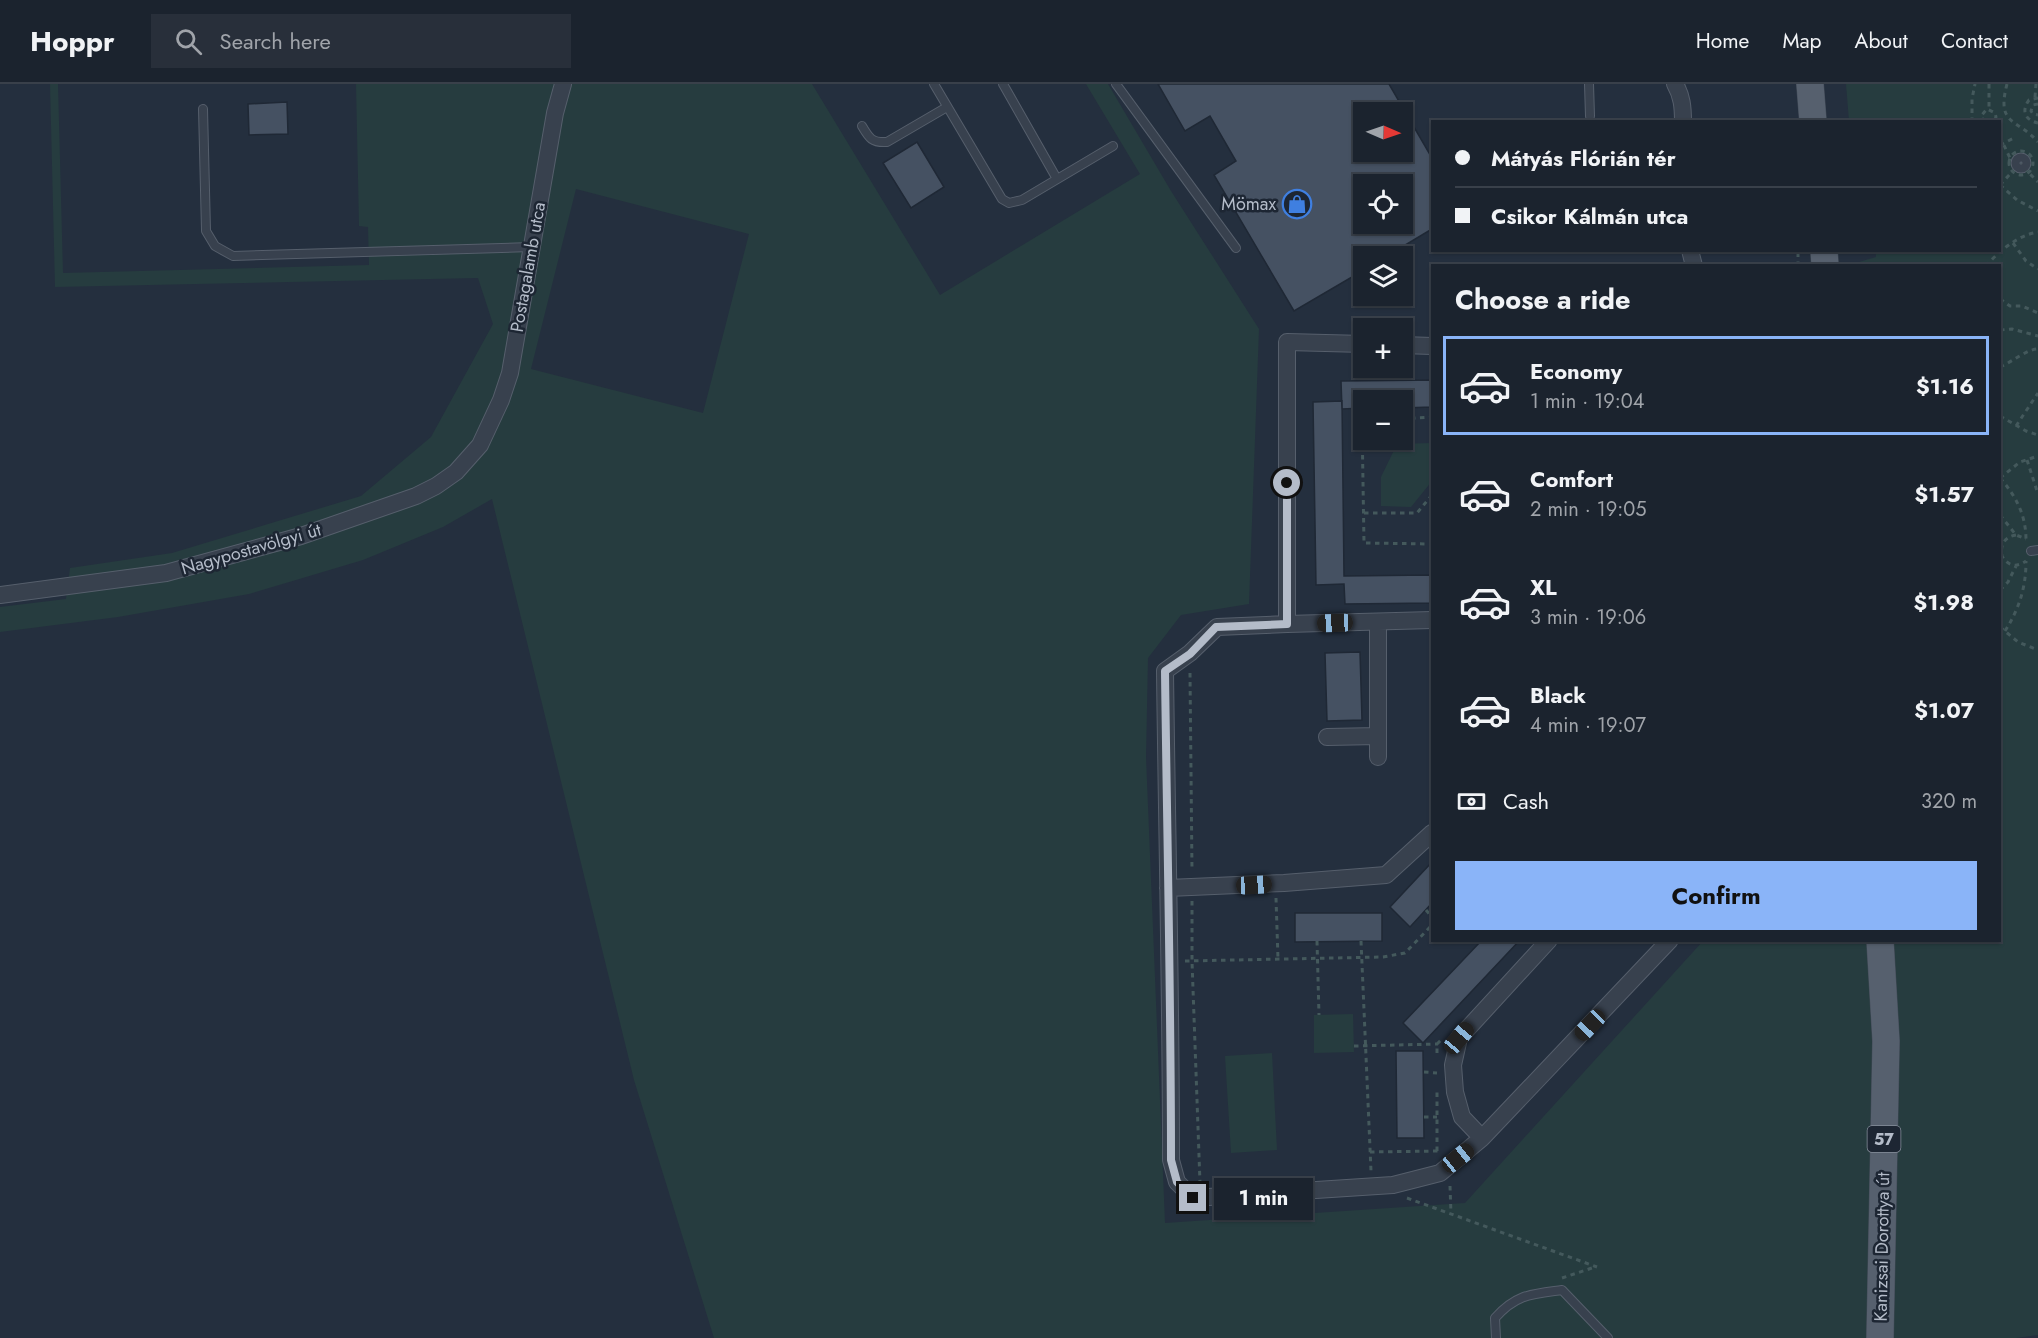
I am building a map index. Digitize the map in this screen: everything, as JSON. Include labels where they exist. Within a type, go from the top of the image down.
[{"type":"main road","points":[[1810,84],[1813,120]]},
{"type":"main road","name":"Kanizsai Dorottya út","points":[[1880,942],[1886,1041],[1880,1338]]},
{"type":"street","name":"Postagalamb utca","points":[[480,445],[501,400],[510,373],[555,113],[563,84]]},
{"type":"street","points":[[1675,84],[1680,92],[1683,120]]},
{"type":"street","points":[[1287,624],[1287,342],[1353,344]]},
{"type":"street","points":[[1413,345],[1431,346]]},
{"type":"street","name":"Nagypostavölgyi út","points":[[0,595],[166,573],[301,536],[416,496],[436,486],[456,471],[480,445]]},
{"type":"street","points":[[1431,620],[1216,627],[1190,654],[1165,671],[1171,961],[1171,1160],[1177,1182],[1193,1198],[1393,1185],[1440,1173],[1482,1138],[1669,942]]},
{"type":"street","points":[[1378,622],[1378,757]]},
{"type":"street","points":[[1328,737],[1378,736]]},
{"type":"street","points":[[1168,888],[1275,884],[1386,875],[1431,834]]},
{"type":"street","points":[[1482,1138],[1462,1117],[1455,1092],[1453,1065],[1459,1038],[1547,942]]},
{"type":"lane","points":[[934,84],[1002,199],[1014,203],[1113,146]]},
{"type":"lane","points":[[1003,84],[1057,179]]},
{"type":"lane","points":[[1116,84],[1236,248]]},
{"type":"lane","points":[[1589,84],[1590,116]]},
{"type":"lane","points":[[862,126],[870,140],[887,142],[948,107]]},
{"type":"lane","points":[[203,109],[206,231],[215,246],[233,256],[531,247]]},
{"type":"lane","points":[[1496,1338],[1495,1318],[1507,1304],[1530,1294],[1562,1290],[1608,1338]]},
{"type":"path","points":[[1971,120],[1975,84]]},
{"type":"path","points":[[1989,109],[1990,84]]},
{"type":"path","points":[[2007,84],[2003,110],[2008,119],[2031,134],[2038,142]]},
{"type":"path","points":[[2036,84],[2037,97],[2029,100],[2024,106],[2025,115],[2030,121],[2038,123]]},
{"type":"path","points":[[2038,104],[2033,105],[2031,111],[2038,115]]},
{"type":"path","points":[[1983,120],[1983,111],[1989,109],[1995,112],[1995,120]]},
{"type":"path","points":[[2010,158],[2001,144],[2014,138]]},
{"type":"path","points":[[2028,152],[2033,159],[2033,166],[2026,171],[2022,176],[2012,172],[2009,168],[2013,153],[2028,152]]},
{"type":"path","points":[[2026,171],[2038,182]]},
{"type":"path","points":[[2001,184],[2012,172]]},
{"type":"path","points":[[2001,186],[2017,200],[2038,211]]},
{"type":"path","points":[[2001,250],[2038,232]]},
{"type":"path","points":[[2013,243],[2026,261],[2038,269]]},
{"type":"path","points":[[1988,264],[1999,252]]},
{"type":"path","points":[[2001,300],[2010,306],[2022,306],[2038,313]]},
{"type":"path","points":[[2001,330],[2012,329],[2038,336]]},
{"type":"path","points":[[2001,367],[2031,349],[2038,349]]},
{"type":"path","points":[[2016,426],[2038,393]]},
{"type":"path","points":[[1413,418],[1431,417]]},
{"type":"path","points":[[2001,417],[2038,435]]},
{"type":"path","points":[[1363,450],[1364,543],[1431,544]]},
{"type":"path","points":[[2001,477],[2020,462],[2038,456]]},
{"type":"path","points":[[2027,460],[2038,494]]},
{"type":"path","points":[[2001,479],[2011,491],[2026,523],[2026,540]]},
{"type":"path","points":[[1364,513],[1417,513],[1431,496]]},
{"type":"path","points":[[2001,516],[2016,535],[2026,540],[2034,550],[2026,561],[2016,566],[2008,582],[2001,589]]},
{"type":"path","points":[[2016,535],[2005,540],[2001,550],[2005,561],[2016,566]]},
{"type":"path","points":[[2005,631],[2022,597],[2026,578],[2026,561]]},
{"type":"path","points":[[2001,628],[2018,642],[2038,648]]},
{"type":"path","points":[[1190,654],[1192,960],[1201,1197]]},
{"type":"path","points":[[1275,884],[1278,959]]},
{"type":"path","points":[[1425,910],[1431,916]]},
{"type":"path","points":[[1171,961],[1383,957],[1405,953],[1431,926]]},
{"type":"path","points":[[1317,941],[1319,1015]]},
{"type":"path","points":[[1361,941],[1372,1186]]},
{"type":"path","points":[[1354,1047],[1458,1044]]},
{"type":"path","points":[[1424,1072],[1437,1072]]},
{"type":"path","points":[[1424,1117],[1437,1117]]},
{"type":"path","points":[[1370,1152],[1468,1150]]},
{"type":"path","points":[[1449,1166],[1452,1214]]},
{"type":"path","points":[[1410,1200],[1597,1267],[1559,1278]]},
{"type":"green space","points":[[50,84],[58,84],[63,273],[369,265],[368,227],[359,226],[356,84],[812,84],[940,295],[1140,174],[1086,84],[1108,84],[1171,191],[1259,329],[1249,604],[1181,615],[1148,658],[1146,757],[1165,1223],[1465,1203],[1702,942],[2001,942],[2001,264],[1860,264],[1859,262],[1876,257],[1876,252],[2001,252],[2001,120],[1849,120],[1846,84],[2038,84],[2038,1335],[2016,1338],[714,1338],[634,1080],[492,499],[443,527],[363,560],[249,594],[118,617],[0,632],[0,607],[66,599],[70,568],[172,553],[361,496],[431,437],[493,324],[478,278],[55,287]],"holes":[[[576,189],[749,234],[703,413],[531,369]]]},
{"type":"green space","points":[[1431,443],[1431,482],[1411,507],[1381,506],[1381,477],[1394,450],[1413,450],[1413,444]]},
{"type":"green space","points":[[1353,1014],[1354,1052],[1314,1053],[1314,1015]]},
{"type":"green space","points":[[1272,1053],[1277,1150],[1231,1153],[1225,1056]]},
{"type":"building","name":"Mömax","points":[[1158,84],[1389,84],[1399,102],[1353,102],[1353,162],[1413,162],[1413,125],[1431,156],[1431,230],[1404,246],[1353,246],[1353,276],[1294,311],[1214,175],[1236,161],[1210,116],[1185,131]]},
{"type":"building","points":[[287,102],[288,134],[249,135],[248,104]]},
{"type":"building","points":[[917,142],[944,187],[911,208],[883,163]]},
{"type":"building","points":[[1431,380],[1431,407],[1413,408],[1413,390],[1353,390],[1353,408],[1342,409],[1341,381]]},
{"type":"building","points":[[1342,401],[1344,576],[1431,575],[1431,603],[1345,604],[1344,584],[1316,585],[1313,402]]},
{"type":"building","points":[[1360,652],[1362,720],[1327,721],[1325,653]]},
{"type":"building","points":[[1431,863],[1431,904],[1410,927],[1390,907]]},
{"type":"building","points":[[1295,913],[1382,913],[1382,941],[1295,942]]},
{"type":"building","points":[[1480,942],[1518,942],[1423,1043],[1403,1023]]},
{"type":"building","points":[[1396,1051],[1423,1051],[1424,1138],[1397,1138]]},
{"type":"place","name":"Mömax","points":[[1297,204]]},
{"type":"route","points":[[1193,1198],[1177,1182],[1171,1160],[1171,961],[1165,671],[1190,654],[1216,627],[1287,624],[1287,483]]}]
